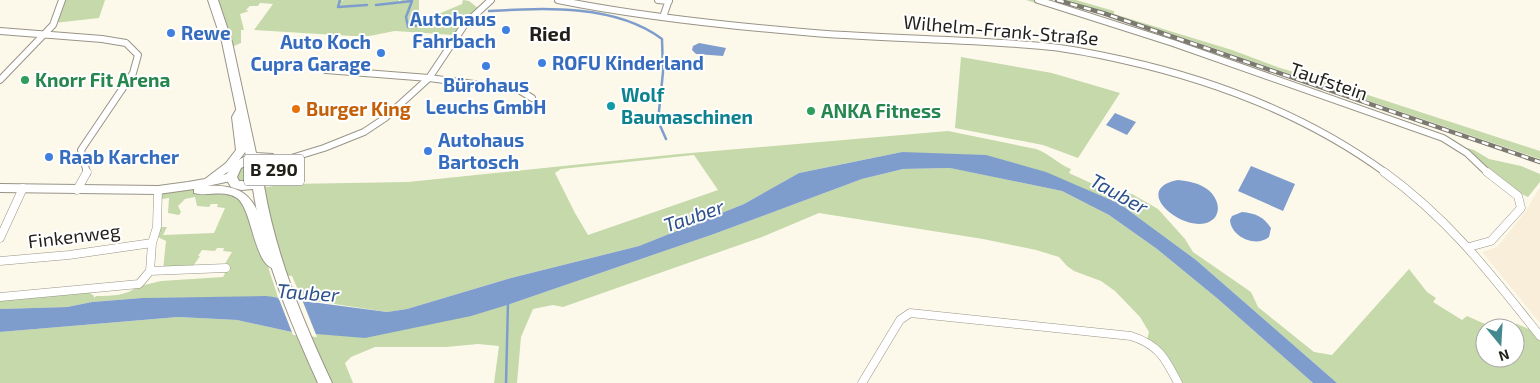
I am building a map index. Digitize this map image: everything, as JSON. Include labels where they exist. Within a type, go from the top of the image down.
[{"type":"main road","name":"B 290","points":[[213,0],[228,42],[240,110],[252,158]]},
{"type":"main road","name":"B 290","points":[[269,157],[275,163],[274,172],[258,184],[239,186],[232,181],[231,177],[235,168],[252,158],[269,157]]},
{"type":"main road","name":"B 290","points":[[258,184],[264,219],[279,270],[325,383]]},
{"type":"street","points":[[0,80],[53,25],[62,0]]},
{"type":"street","name":"Wilhelm-Frank-Straße","points":[[558,0],[612,11],[814,33],[1044,46],[1119,57],[1152,65],[1231,91],[1307,125],[1349,148],[1377,165],[1413,192],[1452,228],[1469,247],[1540,336]]},
{"type":"street","points":[[658,0],[669,1],[663,17]]},
{"type":"street","name":"Taufstein","points":[[1038,0],[1173,43],[1443,138],[1456,145],[1490,175],[1518,196],[1521,208],[1491,241],[1469,247]]},
{"type":"street","points":[[275,163],[324,148],[364,132],[385,118],[429,78],[465,24],[487,1]]},
{"type":"street","points":[[0,31],[41,36],[102,39],[126,43],[138,55],[133,73],[81,150],[87,173],[77,190]]},
{"type":"street","points":[[326,70],[429,78],[519,90],[532,98]]},
{"type":"street","points":[[203,184],[238,158],[241,151],[236,117],[240,110]]},
{"type":"street","points":[[158,190],[203,184],[231,177]]},
{"type":"street","points":[[0,188],[182,191],[224,188],[246,198],[252,207],[265,256],[279,270]]},
{"type":"street","points":[[0,238],[23,188]]},
{"type":"street","points":[[0,297],[139,284],[150,271],[152,243],[157,227],[158,190]]},
{"type":"street","name":"Finkenweg","points":[[0,261],[69,255],[152,243]]},
{"type":"street","points":[[150,271],[226,268]]},
{"type":"street","points":[[862,383],[900,320],[910,313],[1131,336],[1147,340],[1161,352],[1178,383]]},
{"type":"shaded area","points":[[1540,187],[1540,323],[1482,252],[1497,247],[1525,212]]},
{"type":"green space","points":[[62,0],[105,0],[99,18],[54,23]]},
{"type":"green space","points":[[213,0],[342,0],[342,2],[343,0],[399,0],[398,4],[401,0],[419,0],[419,18],[436,15],[462,4],[463,0],[469,1],[478,8],[455,39],[453,35],[395,31],[369,36],[352,36],[254,30],[273,4],[260,3],[258,6],[250,6],[246,10],[249,11],[240,14],[244,30],[241,30],[241,43],[234,46],[231,58]]},
{"type":"green space","points":[[1026,0],[1038,0],[1140,33],[1393,120],[1443,138],[1456,145],[1474,150],[1489,159],[1521,166],[1540,174],[1540,182],[1528,197],[1504,186],[1479,169],[1463,152],[1441,138],[1131,33]]},
{"type":"green space","points":[[1064,0],[1076,0],[1114,11],[1114,14],[1232,50],[1280,68],[1540,151],[1540,159],[1175,35]]},
{"type":"green space","points":[[961,57],[1052,73],[1120,93],[1078,158],[1043,145],[955,128]]},
{"type":"green space","points":[[948,131],[1036,149],[1071,169],[1069,173],[1108,191],[1132,194],[1158,209],[1185,239],[1193,252],[1251,292],[1258,307],[1314,352],[1332,355],[1409,269],[1427,292],[1436,298],[1433,302],[1462,320],[1467,316],[1475,320],[1475,368],[1525,368],[1525,327],[1538,333],[1540,336],[1540,383],[1337,383],[1196,260],[1120,204],[902,152],[799,173],[744,204],[639,246],[511,278],[407,309],[387,312],[302,299],[292,276],[280,275],[258,188],[290,184],[408,182],[679,154]],"holes":[[[694,155],[718,190],[588,235],[555,173],[561,169]]]},
{"type":"green space","points":[[269,157],[270,176],[239,186],[232,173],[239,164]]},
{"type":"green space","points":[[951,168],[1062,191],[1109,215],[1157,249],[1218,299],[1313,383],[1178,383],[1147,340],[1149,332],[1140,317],[1115,291],[1101,281],[1074,271],[1059,257],[1036,250],[983,239],[819,213],[762,237],[563,307],[553,305],[533,309],[521,337],[517,383],[494,383],[499,346],[478,344],[446,347],[375,347],[351,357],[345,363],[353,383],[0,383],[0,332],[178,317],[237,320],[292,332],[507,305],[714,234],[862,179],[903,169]]},
{"type":"green space","points":[[205,189],[236,192],[256,224],[278,297],[142,298],[92,302],[67,307],[0,309],[0,297],[85,289],[94,298],[96,296],[123,294],[136,287],[161,281],[223,277],[226,271],[226,262],[232,252],[223,251],[224,248],[217,248],[215,251],[202,250],[191,269],[163,270],[166,241],[154,235],[157,227],[167,227],[163,235],[214,233],[225,208],[217,207],[218,204],[211,204],[209,207],[197,206],[195,197],[185,199],[178,206],[181,212],[179,215],[168,213],[169,198],[156,200],[158,190]]},
{"type":"water","points":[[699,43],[726,48],[723,56],[696,54],[692,50],[693,46]]},
{"type":"water","points":[[1115,113],[1136,122],[1127,135],[1106,125]]},
{"type":"water","points":[[902,152],[986,155],[1046,172],[1120,204],[1196,260],[1337,383],[1313,383],[1218,299],[1157,249],[1109,215],[1062,191],[950,168],[903,169],[862,179],[714,234],[507,305],[471,316],[365,338],[292,332],[237,320],[178,317],[0,332],[0,309],[67,307],[92,302],[142,298],[266,296],[387,312],[407,309],[511,278],[639,246],[744,204],[799,173]]},
{"type":"water","points":[[1251,166],[1295,184],[1283,211],[1238,191]]},
{"type":"water","points":[[1178,180],[1200,185],[1212,194],[1218,205],[1218,211],[1213,220],[1200,224],[1189,222],[1169,212],[1162,205],[1159,190],[1165,184]]},
{"type":"water","points":[[1242,212],[1251,213],[1262,218],[1271,228],[1269,237],[1264,240],[1251,241],[1239,236],[1231,226],[1230,220],[1232,216]]},
{"type":"pier","points":[[277,294],[301,297],[317,337],[293,335]]},
{"type":"waterway","points":[[340,0],[338,7],[367,5]]},
{"type":"waterway","points":[[376,5],[412,1],[406,17],[408,27],[463,16]]},
{"type":"waterway","points":[[489,11],[556,9],[601,14],[623,19],[662,39],[663,72],[658,121],[666,139]]},
{"type":"waterway","points":[[506,383],[508,302]]},
{"type":"railway","points":[[1057,0],[1103,13],[1540,162]]},
{"type":"place","name":"Autohaus Fahrbach","points":[[506,30]]},
{"type":"place","name":"Rewe","points":[[171,33]]},
{"type":"place","name":"Auto Koch Cupra Garage","points":[[381,53]]},
{"type":"place","name":"ROFU Kinderland","points":[[542,63]]},
{"type":"place","name":"Bürohaus Leuchs GmbH","points":[[486,66]]},
{"type":"place","name":"Knorr Fit Arena","points":[[25,80]]},
{"type":"place","name":"Wolf Baumaschinen","points":[[611,106]]},
{"type":"place","name":"Burger King","points":[[296,109]]},
{"type":"place","name":"ANKA Fitness","points":[[811,111]]},
{"type":"place","name":"Autohaus Bartosch","points":[[428,151]]},
{"type":"place","name":"Raab Karcher","points":[[49,157]]},
{"type":"district","name":"Ried","points":[[550,34]]},
{"type":"water label","name":"Tauber","points":[[1119,194]]},
{"type":"water label","name":"Tauber","points":[[694,216]]},
{"type":"water label","name":"Tauber","points":[[308,293]]}]
